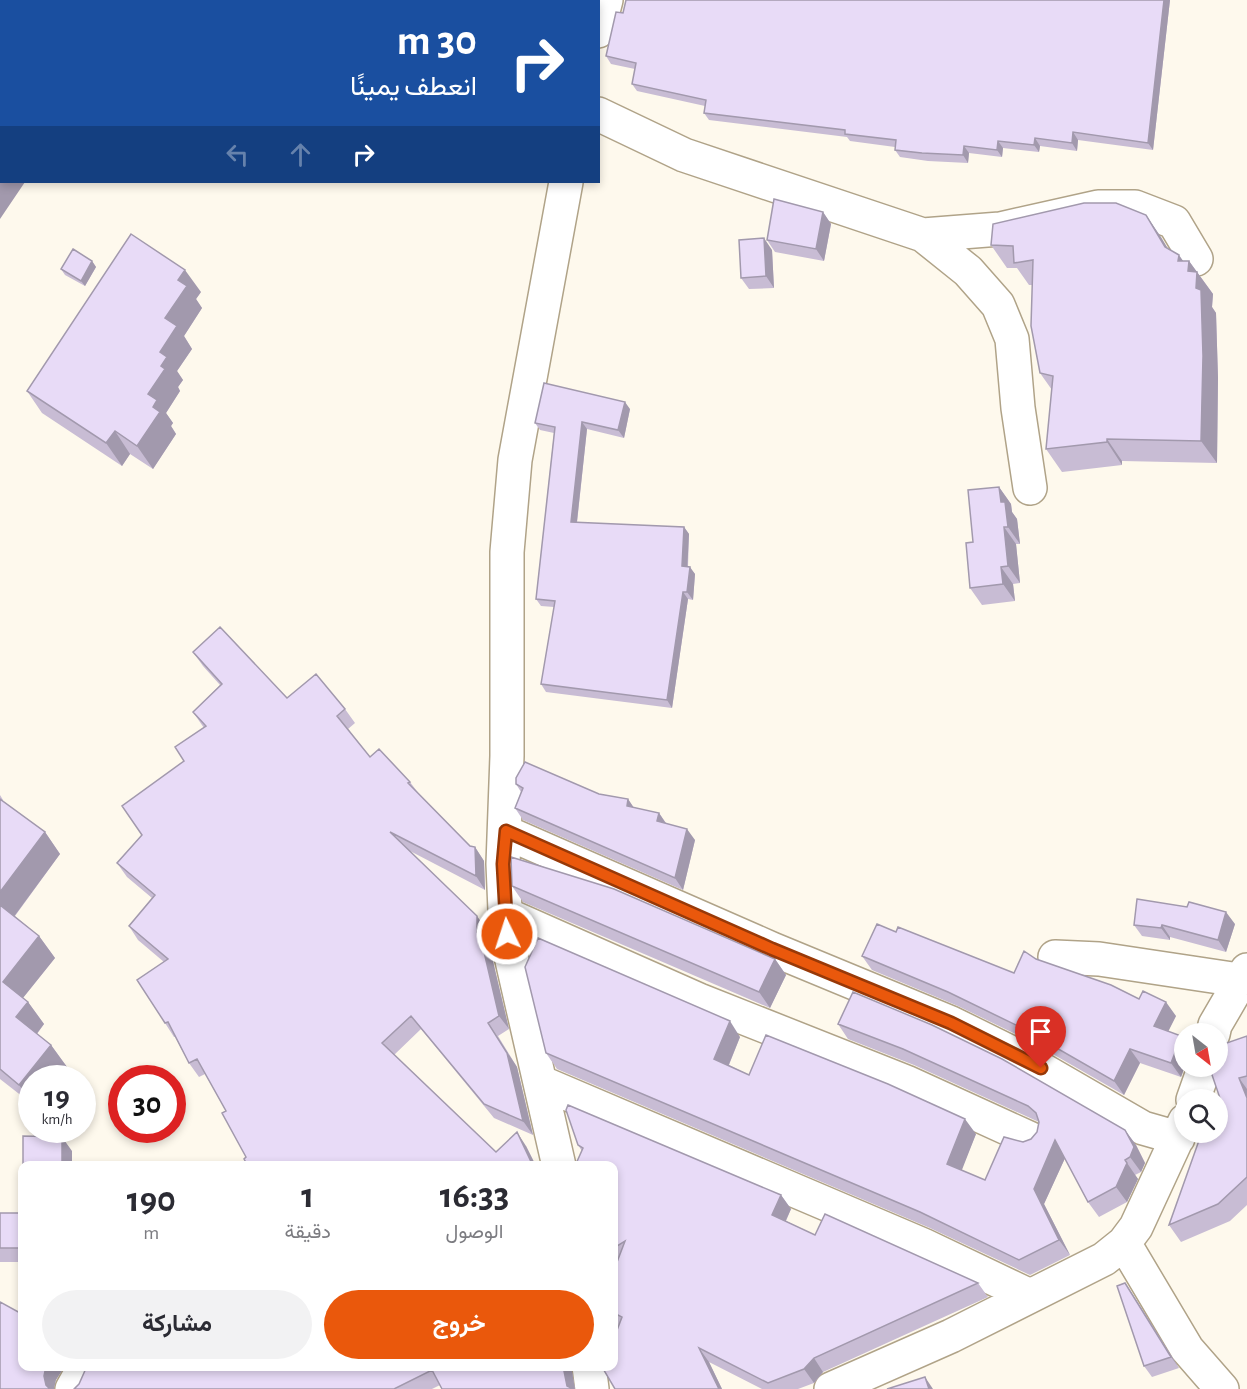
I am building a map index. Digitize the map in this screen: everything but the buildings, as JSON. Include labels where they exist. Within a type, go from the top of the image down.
[{"type":"street","points":[[600,23],[606,0]]},
{"type":"street","points":[[600,115],[684,155],[923,235],[968,272],[998,305],[1012,339],[1018,408],[1030,488]]},
{"type":"street","points":[[558,1161],[507,934],[505,914],[507,552],[515,460],[566,183]]},
{"type":"street","points":[[923,235],[1000,229],[1098,207],[1135,207],[1174,222],[1197,259]]},
{"type":"street","points":[[506,831],[772,949],[951,1023],[1022,1058],[1143,1128],[1174,1129]]},
{"type":"street","points":[[505,914],[699,1000],[906,1082],[1031,1139]]},
{"type":"street","points":[[1055,957],[1100,959],[1243,975],[1219,1023]]},
{"type":"street","points":[[540,1082],[923,1245],[1029,1295]]},
{"type":"street","points":[[831,1389],[940,1342],[1104,1259],[1124,1244],[1136,1227],[1175,1143]]},
{"type":"street","points":[[1124,1244],[1187,1349],[1222,1389]]},
{"type":"street","points":[[72,1389],[82,1371]]},
{"type":"street","points":[[590,1371],[592,1389]]},
{"type":"route","points":[[507,934],[503,864],[506,831],[772,949],[951,1023],[1041,1068]]}]
